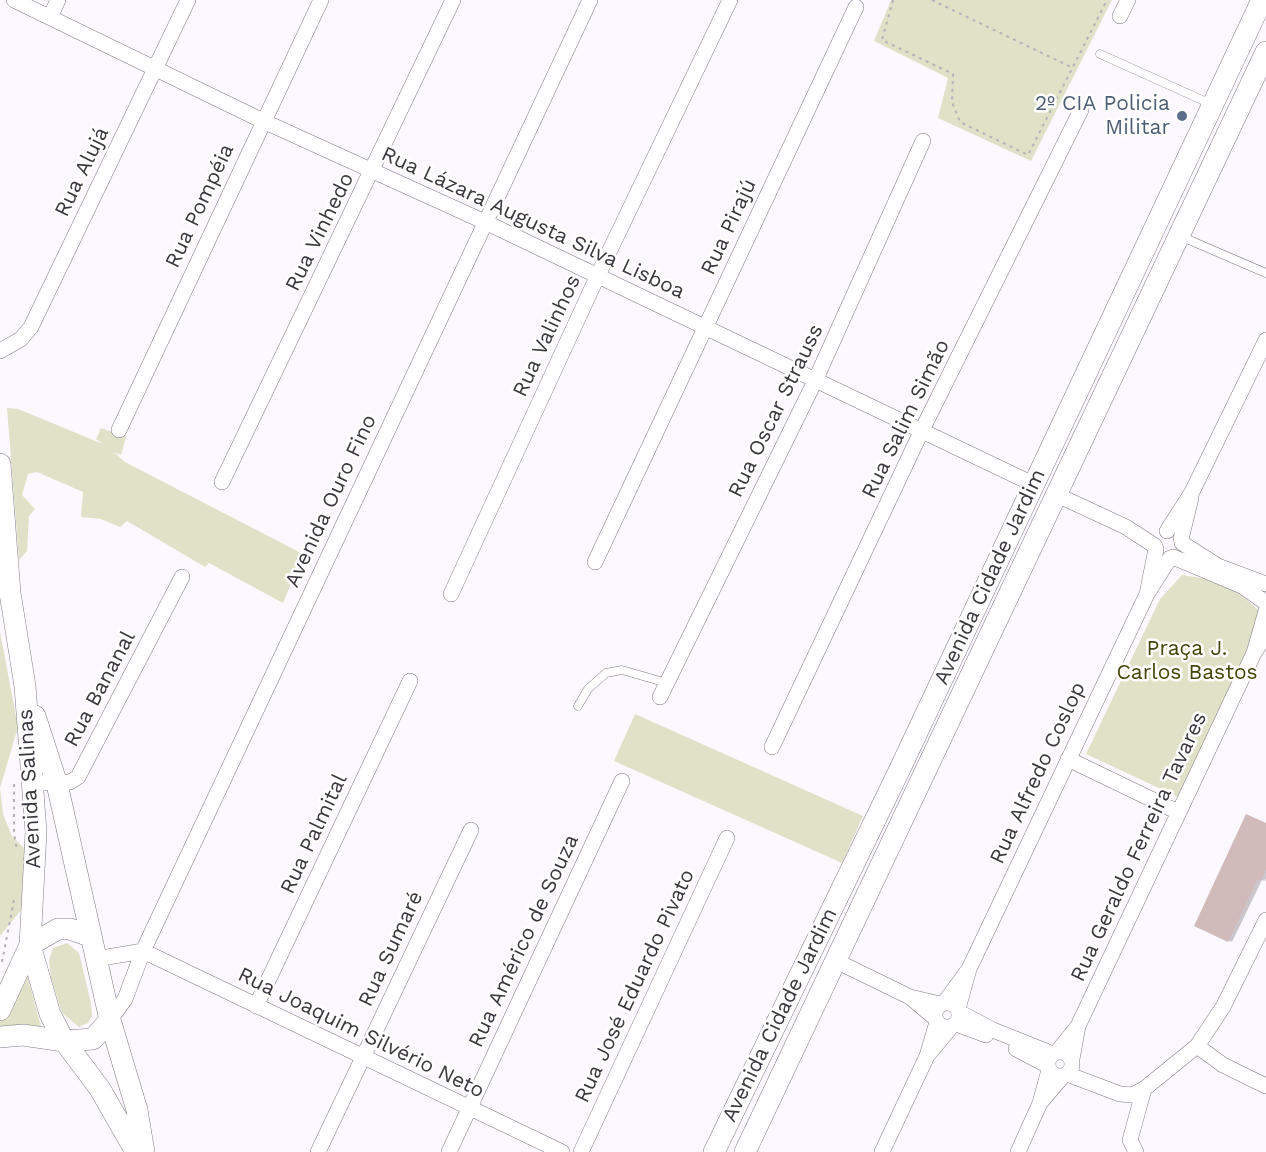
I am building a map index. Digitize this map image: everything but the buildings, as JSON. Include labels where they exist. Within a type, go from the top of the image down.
[{"type":"main road","name":"Avenida Cidade Jardim","points":[[714,1152],[898,773],[1262,0]]},
{"type":"main road","name":"Avenida Cidade Jardim","points":[[745,1152],[1266,52]]},
{"type":"main road","points":[[1212,105],[1234,116]]},
{"type":"main road","name":"Avenida Salinas","points":[[0,464],[10,593],[25,686],[57,784],[90,936],[137,1110],[144,1152]]},
{"type":"main road","name":"Avenida Salinas","points":[[25,686],[24,780],[36,857],[30,945],[50,1014],[64,1041],[100,1089],[136,1152]]},
{"type":"main road","points":[[898,773],[920,783]]},
{"type":"main road","points":[[0,1010],[30,945],[58,929],[70,929],[90,936]]},
{"type":"main road","points":[[778,1018],[804,1029]]},
{"type":"main road","points":[[0,1037],[26,1035],[64,1041],[93,1039],[111,1020]]},
{"type":"street","name":"Rua Lázara Augusta Silva Lisboa","points":[[14,0],[263,121],[598,275],[1033,484]]},
{"type":"street","points":[[50,17],[58,0]]},
{"type":"street","name":"Rua Alujá","points":[[0,351],[21,339],[31,327],[188,0]]},
{"type":"street","name":"Rua Pompéia","points":[[119,430],[321,0]]},
{"type":"street","name":"Rua Vinhedo","points":[[222,482],[453,0]]},
{"type":"street","name":"Avenida Ouro Fino","points":[[111,1020],[125,999],[143,951],[590,0]]},
{"type":"street","name":"Rua Valinhos","points":[[451,594],[598,275],[730,0]]},
{"type":"street","points":[[1120,16],[1128,0]]},
{"type":"street","name":"Rua Pirajú","points":[[595,562],[856,8]]},
{"type":"street","name":"Rua Salim Simão","points":[[772,747],[922,430],[1081,110]]},
{"type":"street","name":"Rua Oscar Strauss","points":[[664,690],[815,381],[923,141]]},
{"type":"street","points":[[1147,594],[1160,540],[1192,492],[1266,340]]},
{"type":"street","points":[[1147,594],[1171,558],[1180,552],[1192,492]]},
{"type":"street","points":[[1055,495],[1160,540],[1175,533],[1181,541],[1218,566],[1266,584]]},
{"type":"street","points":[[1160,540],[1161,555],[1242,586],[1266,603]]},
{"type":"street","name":"Rua Bananal","points":[[57,784],[70,782],[78,777],[182,577]]},
{"type":"street","points":[[1266,593],[1266,603]]},
{"type":"street","name":"Rua Alfredo Coslop","points":[[882,1152],[1147,594]]},
{"type":"street","points":[[1254,652],[1266,611]]},
{"type":"street","points":[[1254,652],[1266,635]]},
{"type":"street","name":"Rua Geraldo Ferreira Tavares","points":[[1018,1152],[1254,652]]},
{"type":"street","name":"Rua Palmital","points":[[256,1006],[410,681]]},
{"type":"street","points":[[1068,759],[1178,812]]},
{"type":"street","points":[[24,780],[57,784]]},
{"type":"street","name":"Rua Américo de Souza","points":[[449,1152],[622,781]]},
{"type":"street","name":"Rua Sumaré","points":[[318,1152],[471,830]]},
{"type":"street","name":"Rua José Eduardo Pivato","points":[[581,1152],[727,838]]},
{"type":"street","points":[[836,961],[947,1015],[1060,1064],[1104,1087],[1120,1094],[1132,1095],[1144,1089],[1197,1046],[1222,1007],[1266,920]]},
{"type":"street","points":[[96,960],[143,951]]},
{"type":"street","name":"Rua Joaquim Silvério Neto","points":[[143,951],[562,1152]]},
{"type":"street","points":[[1197,1046],[1222,1065],[1266,1086]]},
{"type":"street","points":[[1136,1152],[1130,1140],[1144,1089]]},
{"type":"lane","points":[[1100,54],[1212,105]]},
{"type":"lane","points":[[1180,236],[1266,273]]},
{"type":"lane","points":[[578,706],[588,689],[606,673],[622,670],[664,690]]},
{"type":"path","points":[[893,0],[882,40],[953,74],[952,102],[960,122],[1028,155],[1107,0]]},
{"type":"path","points":[[932,0],[1073,68]]},
{"type":"path","points":[[18,859],[14,833],[24,780]]},
{"type":"path","points":[[0,968],[15,891]]},
{"type":"green space","points":[[891,0],[1112,0],[1031,161],[938,118],[948,78],[874,41]]},
{"type":"green space","points":[[7,408],[18,409],[103,444],[96,439],[101,428],[126,437],[121,455],[114,452],[125,462],[303,554],[283,603],[209,563],[205,567],[127,521],[120,527],[101,519],[81,517],[83,492],[37,472],[28,474],[22,495],[35,509],[29,516],[27,551],[19,560]]},
{"type":"green space","name":"Praça J. Carlos Bastos","points":[[1182,575],[1213,580],[1239,593],[1263,614],[1248,654],[1178,797],[1086,754],[1160,599]]},
{"type":"green space","points":[[0,632],[18,727],[0,788]]},
{"type":"green space","points":[[635,714],[863,816],[842,863],[614,761]]},
{"type":"green space","points":[[0,788],[3,814],[12,836],[27,851],[22,909],[0,936]]},
{"type":"green space","points":[[67,943],[79,953],[91,1003],[92,1016],[88,1023],[79,1027],[62,1013],[51,977],[49,960],[53,948]]},
{"type":"green space","points":[[26,971],[41,1027],[0,1031],[0,1023]]},
{"type":"place","name":"2º CIA Policia Militar","points":[[1182,116]]}]
